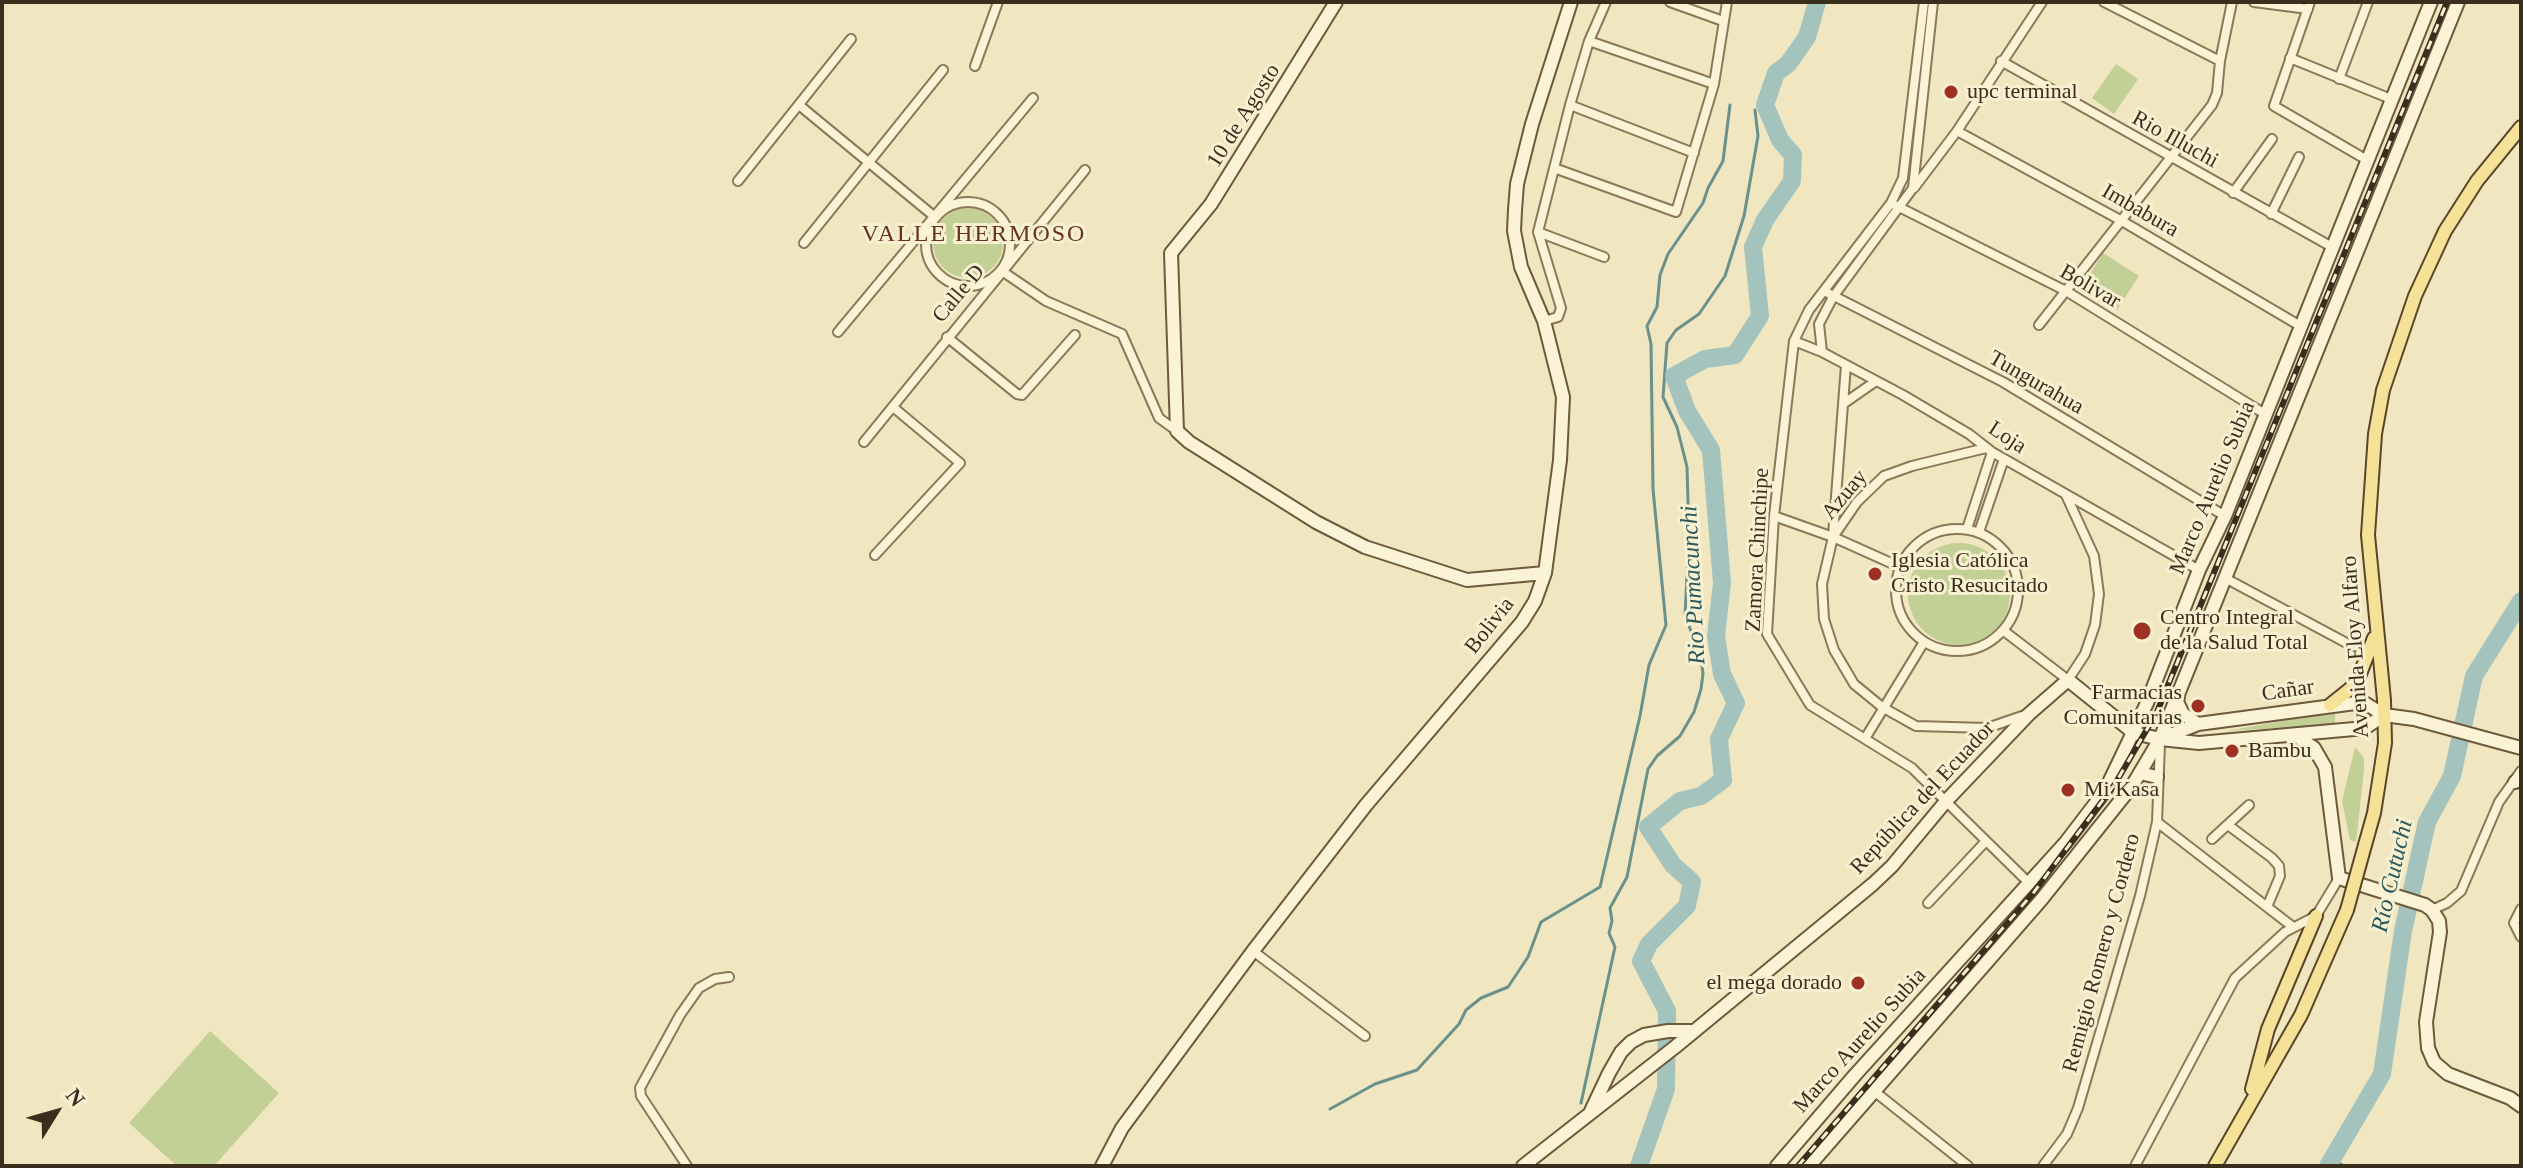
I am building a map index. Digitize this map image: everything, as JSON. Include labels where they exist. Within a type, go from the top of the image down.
[{"type":"main road","name":"Avenida Eloy Alfaro","points":[[2215,1166],[2301,1015],[2347,910],[2380,779],[2384,715],[2368,535],[2375,434],[2383,390],[2415,296],[2445,231],[2477,181],[2521,127]]},
{"type":"main road","points":[[2330,705],[2350,689],[2369,655],[2377,627]]},
{"type":"main road","points":[[2247,1107],[2268,1029],[2316,916]]},
{"type":"street","points":[[975,66],[998,2]]},
{"type":"street","name":"10 de Agosto","points":[[1177,431],[1176,342],[1170,261],[1176,245],[1211,204],[1336,2]]},
{"type":"street","name":"Bolivia","points":[[1102,1166],[1122,1128],[1253,951],[1366,805],[1522,622],[1535,601],[1545,573],[1560,460],[1563,397],[1544,321],[1521,267],[1514,231],[1515,210],[1517,184],[1532,124],[1571,2]]},
{"type":"street","points":[[1544,321],[1558,317],[1561,308],[1538,232],[1570,105],[1589,41],[1606,2]]},
{"type":"street","points":[[1670,2],[1723,21]]},
{"type":"street","points":[[1554,168],[1676,212],[1714,84],[1727,2]]},
{"type":"street","points":[[1794,341],[1809,310],[1891,203],[1903,178],[1924,2]]},
{"type":"street","points":[[1913,188],[1933,2]]},
{"type":"street","points":[[1822,352],[1819,324],[1833,297],[1957,131],[2042,2]]},
{"type":"street","points":[[2104,2],[2220,61]]},
{"type":"street","points":[[2039,325],[2212,105],[2217,93],[2232,2]]},
{"type":"street","points":[[2254,2],[2309,5],[2274,106],[2367,160]]},
{"type":"street","points":[[2339,79],[2368,2]]},
{"type":"street","name":"Marco Aurelio Subia","points":[[1777,1166],[2066,842],[2105,791],[2134,733],[2199,570],[2225,516],[2431,2]]},
{"type":"street","name":"Marco Aurelio Subia","points":[[1809,1166],[2041,900],[2140,773],[2160,739],[2458,2]]},
{"type":"street","points":[[738,181],[851,39]]},
{"type":"street","points":[[1589,41],[1714,84]]},
{"type":"street","points":[[2290,58],[2391,99]]},
{"type":"street","name":"Rio Illuchi","points":[[2001,61],[2332,247]]},
{"type":"street","points":[[804,243],[943,70]]},
{"type":"street","points":[[838,332],[1033,98]]},
{"type":"street","points":[[799,105],[935,217]]},
{"type":"street","points":[[1570,105],[1694,153]]},
{"type":"street","name":"Imbabura","points":[[1957,131],[2122,221],[2302,327]]},
{"type":"street","points":[[2233,193],[2272,139]]},
{"type":"street","points":[[2271,214],[2299,157]]},
{"type":"street","name":"Calle D","points":[[864,442],[1085,170]]},
{"type":"street","points":[[967,202],[978,203],[999,216],[1009,237],[1010,249],[1002,271],[982,285],[970,287],[958,286],[937,273],[930,263],[926,239],[935,217],[955,204],[967,202]]},
{"type":"street","name":"Bolivar","points":[[1891,203],[2066,291],[2265,414]]},
{"type":"street","points":[[1538,232],[1604,257]]},
{"type":"street","points":[[1002,271],[1046,301],[1122,334],[1159,418],[1189,442],[1316,522],[1365,547],[1467,580],[1545,573]]},
{"type":"street","name":"Tungurahua","points":[[1824,291],[2003,382],[2225,516]]},
{"type":"street","points":[[947,337],[1022,395],[1075,335]]},
{"type":"street","name":"Loja","points":[[1794,341],[1876,381],[1969,434],[2004,459],[2199,570]]},
{"type":"street","name":"Zamora Chinchipe","points":[[1794,341],[1774,516],[1768,638],[1810,705],[1912,768],[2029,883]]},
{"type":"street","points":[[1833,537],[1846,365]]},
{"type":"street","points":[[1843,404],[1876,381]]},
{"type":"street","points":[[875,555],[960,463],[893,407]]},
{"type":"street","points":[[1967,529],[1989,450]]},
{"type":"street","name":"Azuay","points":[[1989,450],[1912,466],[1884,476],[1857,502],[1833,537],[1822,584],[1824,619],[1834,650],[1854,684],[1882,707],[1916,726],[1987,728],[2029,714]]},
{"type":"street","points":[[1979,532],[2004,459]]},
{"type":"street","points":[[2066,495],[2094,556],[2099,594],[2095,625],[2085,654],[2068,680]]},
{"type":"street","points":[[1774,516],[1833,537],[1900,567]]},
{"type":"street","points":[[1953,528],[1979,532],[2003,549],[2017,575],[2018,605],[2004,631],[1987,645],[1966,651],[1944,651],[1924,642],[1908,628],[1899,609],[1896,588],[1900,567],[1912,548],[1930,534],[1953,528]]},
{"type":"street","points":[[2225,578],[2369,655]]},
{"type":"street","name":"Cañar","points":[[2004,631],[2134,733],[2160,739],[2199,743],[2365,728],[2384,715],[2363,702],[2330,705],[2198,724],[2160,739]]},
{"type":"street","points":[[1866,737],[1924,642]]},
{"type":"street","name":"República del Ecuador","points":[[1523,1166],[1675,1047],[1873,884],[2029,714],[2068,680]]},
{"type":"street","points":[[2179,694],[2177,702],[2183,714],[2198,724]]},
{"type":"street","points":[[2384,715],[2414,719],[2515,746]]},
{"type":"street","points":[[2135,1166],[2235,978],[2256,956],[2293,927],[2316,916],[2339,878],[2325,767],[2314,748],[2293,735]]},
{"type":"street","name":"Remigio Romero y Cordero","points":[[2043,1166],[2067,1134],[2078,1108],[2140,896],[2157,822],[2160,739]]},
{"type":"street","points":[[2140,773],[2157,777]]},
{"type":"street","points":[[2432,910],[2461,891],[2499,802],[2519,777]]},
{"type":"street","points":[[2212,839],[2249,805]]},
{"type":"street","points":[[2157,822],[2293,927]]},
{"type":"street","points":[[2228,825],[2279,866],[2280,876],[2267,907]]},
{"type":"street","points":[[1928,903],[1986,841]]},
{"type":"street","points":[[2339,878],[2432,910],[2439,921],[2440,932],[2426,1022],[2428,1048],[2441,1069],[2520,1102]]},
{"type":"street","points":[[2521,909],[2514,923],[2521,937]]},
{"type":"street","points":[[1253,951],[1365,1036]]},
{"type":"street","points":[[687,1166],[641,1096],[640,1088],[646,1073],[699,988],[715,979],[729,977]]},
{"type":"street","name":"República del Ecuador","points":[[1590,1113],[1621,1052],[1631,1042],[1644,1035],[1693,1031]]},
{"type":"street","points":[[1874,1091],[1968,1166]]},
{"type":"green space","points":[[2116,64],[2138,79],[2114,114],[2092,98]]},
{"type":"green space","points":[[975,208],[997,223],[1003,243],[1001,257],[993,268],[982,276],[961,278],[943,268],[935,257],[933,236],[943,218],[954,210]]},
{"type":"green space","points":[[2103,253],[2139,276],[2117,310],[2082,287]]},
{"type":"green space","points":[[1959,543],[1978,547],[1995,558],[2006,575],[2010,594],[2006,613],[1995,630],[1978,641],[1959,645],[1940,641],[1923,630],[1912,613],[1908,594],[1912,575],[1923,558],[1940,547]]},
{"type":"green space","points":[[2331,712],[2335,714],[2335,723],[2331,725],[2227,731]]},
{"type":"green space","points":[[2355,747],[2364,758],[2356,842],[2350,840],[2342,801]]},
{"type":"green space","points":[[210,1031],[279,1093],[214,1166],[177,1166],[129,1123]]},
{"type":"waterway","name":"Rio Pumacunchi","points":[[1639,1166],[1666,1089],[1667,1011],[1641,961],[1649,944],[1687,906],[1692,882],[1673,865],[1648,827],[1680,801],[1701,796],[1723,780],[1719,739],[1736,703],[1722,674],[1716,636],[1722,583],[1711,450],[1687,411],[1674,376],[1705,359],[1735,355],[1760,316],[1753,247],[1765,220],[1792,181],[1793,155],[1780,140],[1765,105],[1776,73],[1788,64],[1807,37],[1817,2]]},
{"type":"waterway","points":[[1330,1109],[1375,1084],[1417,1070],[1459,1024],[1466,1010],[1481,998],[1508,987],[1528,957],[1541,922],[1600,887],[1649,665],[1666,625],[1653,489],[1651,344],[1647,326],[1657,307],[1660,275],[1668,254],[1703,203],[1723,161],[1730,105]]},
{"type":"waterway","points":[[1581,1103],[1615,947],[1609,933],[1612,921],[1610,908],[1627,877],[1648,769],[1657,756],[1680,736],[1694,712],[1701,689],[1701,658],[1685,615],[1689,536],[1687,467],[1677,427],[1663,397],[1667,343],[1676,330],[1699,314],[1725,276],[1744,216],[1758,136],[1755,110]]},
{"type":"waterway","name":"Río Cutuchi","points":[[2328,1166],[2382,1074],[2403,931],[2427,822],[2452,776],[2474,676],[2521,601]]},
{"type":"waterway","points":[[2332,1159],[2344,1166]]},
{"type":"railway","points":[[1798,1166],[2034,892],[2115,784],[2157,712],[2447,2]]},
{"type":"place","name":"upc terminal","points":[[1951,92]]},
{"type":"place","name":"Iglesia Católica Cristo Resucitado","points":[[1875,574]]},
{"type":"place","name":"Centro Integral de la Salud Total","points":[[2142,631]]},
{"type":"place","name":"Farmacias Comunitarias","points":[[2198,706]]},
{"type":"place","name":"Bambu","points":[[2232,751]]},
{"type":"place","name":"Mi Kasa","points":[[2068,790]]},
{"type":"place","name":"el mega dorado","points":[[1858,983]]},
{"type":"district","name":"VALLE HERMOSO","points":[[974,235]]}]
